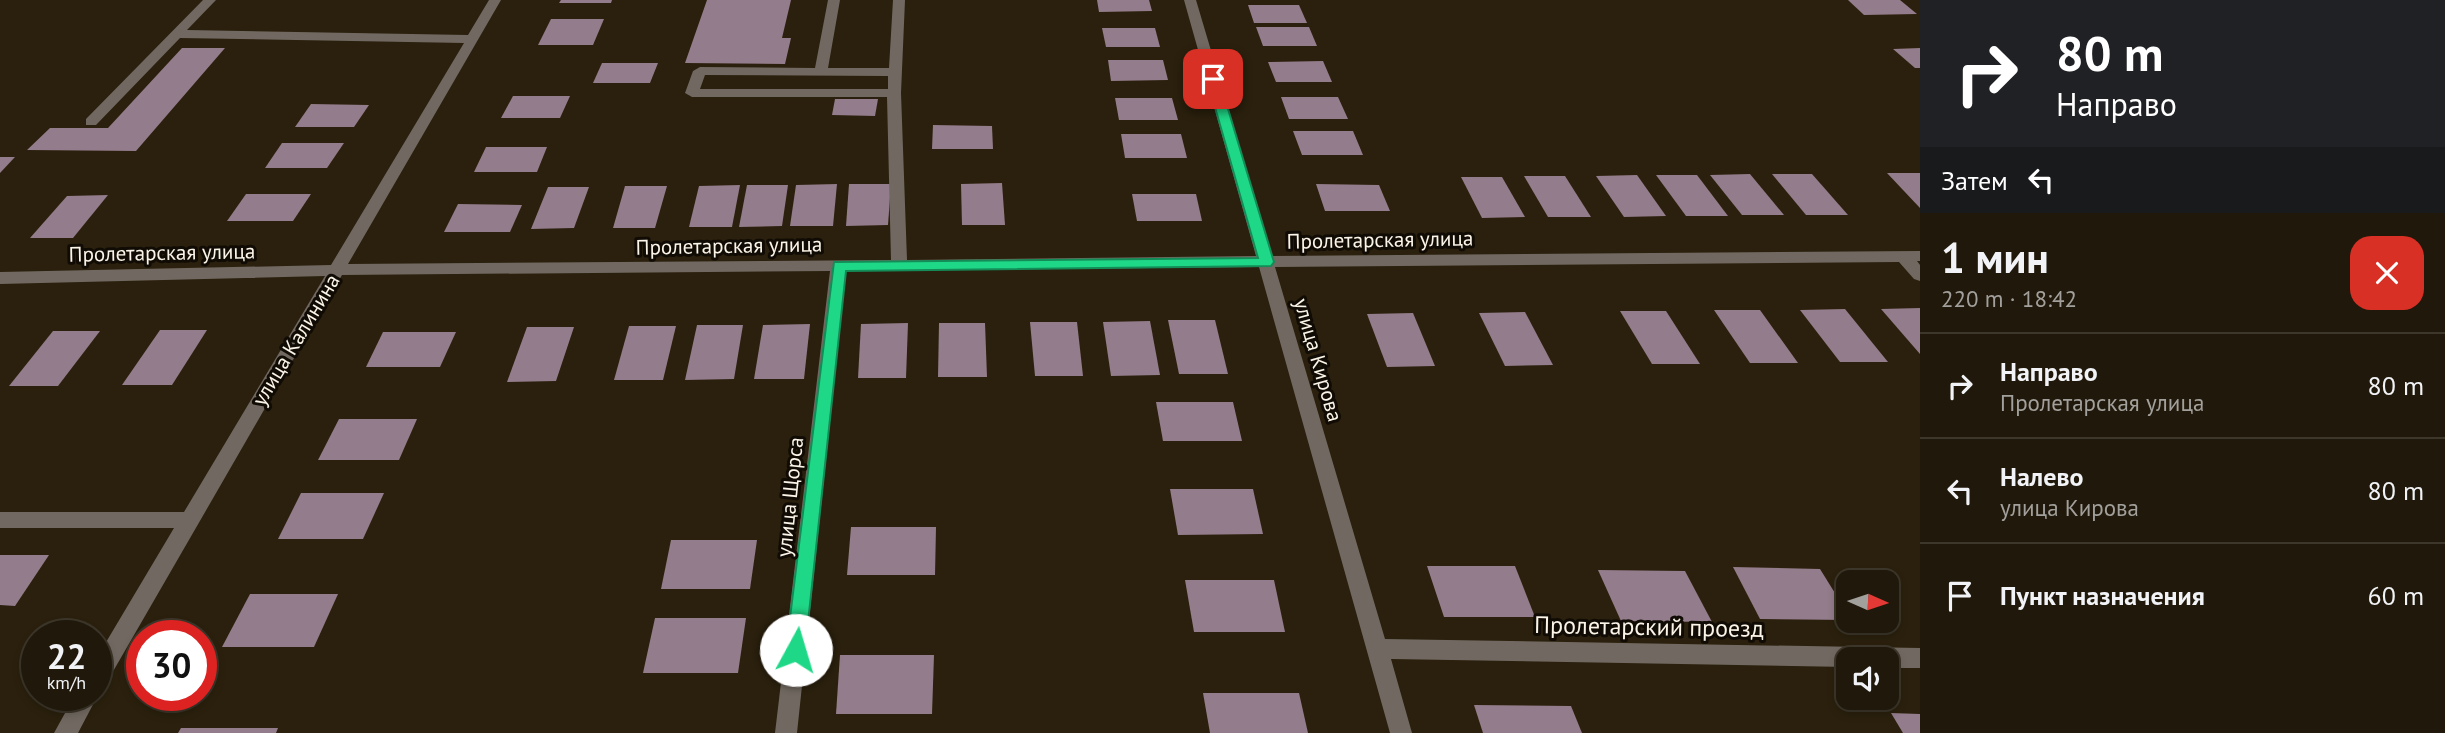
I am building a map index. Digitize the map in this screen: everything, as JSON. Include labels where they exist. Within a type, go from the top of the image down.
[{"type":"street","points":[[91,122],[210,0]]},
{"type":"street","name":"улица Калинина","points":[[112,653],[495,0]]},
{"type":"street","points":[[821,71],[834,0]]},
{"type":"street","points":[[899,0],[894,72],[899,265]]},
{"type":"street","name":"улица Кирова","points":[[1190,0],[1401,733]]},
{"type":"street","points":[[177,34],[472,39]]},
{"type":"street","points":[[894,72],[700,71],[692,93],[894,93]]},
{"type":"street","points":[[1902,256],[1920,275]]},
{"type":"street","name":"Пролетарская улица","points":[[0,278],[337,270],[1920,256]]},
{"type":"street","name":"улица Щорса","points":[[786,733],[839,266]]},
{"type":"street","points":[[0,520],[190,520]]},
{"type":"street","name":"Пролетарский проезд","points":[[1377,649],[1920,658]]},
{"type":"street","points":[[65,733],[78,711]]},
{"type":"building","points":[[561,0],[612,0],[611,3],[559,3]]},
{"type":"building","points":[[707,0],[791,0],[782,38],[791,38],[785,64],[685,63]]},
{"type":"building","points":[[1097,0],[1149,0],[1152,11],[1099,12]]},
{"type":"building","points":[[1848,0],[1900,0],[1917,14],[1864,15]]},
{"type":"building","points":[[1248,5],[1299,5],[1307,23],[1254,23]]},
{"type":"building","points":[[551,19],[604,19],[593,45],[538,45]]},
{"type":"building","points":[[1256,27],[1309,27],[1317,46],[1263,46]]},
{"type":"building","points":[[1102,28],[1155,28],[1160,47],[1106,47]]},
{"type":"building","points":[[182,48],[225,48],[136,151],[27,150],[50,128],[108,128]]},
{"type":"building","points":[[1920,48],[1920,68],[1915,68],[1893,49]]},
{"type":"building","points":[[1108,60],[1163,60],[1168,80],[1111,81]]},
{"type":"building","points":[[1323,61],[1332,82],[1276,82],[1268,62]]},
{"type":"building","points":[[602,63],[658,63],[650,83],[593,83]]},
{"type":"building","points":[[513,96],[570,96],[560,118],[501,118]]},
{"type":"building","points":[[1281,97],[1338,97],[1348,119],[1289,119]]},
{"type":"building","points":[[1115,98],[1172,98],[1178,120],[1119,120]]},
{"type":"building","points":[[835,99],[878,99],[875,116],[832,115]]},
{"type":"building","points":[[311,104],[369,105],[354,127],[295,127]]},
{"type":"building","points":[[933,125],[992,126],[993,149],[932,149]]},
{"type":"building","points":[[1293,131],[1353,131],[1363,155],[1302,155]]},
{"type":"building","points":[[1121,134],[1181,134],[1187,158],[1125,158]]},
{"type":"building","points":[[282,143],[344,143],[327,168],[265,168]]},
{"type":"building","points":[[486,147],[547,147],[537,172],[474,172]]},
{"type":"building","points":[[0,157],[15,157],[0,173]]},
{"type":"building","points":[[1887,173],[1920,173],[1920,208]]},
{"type":"building","points":[[1750,174],[1784,215],[1742,215],[1710,175]]},
{"type":"building","points":[[1772,174],[1812,174],[1848,215],[1806,215]]},
{"type":"building","points":[[1637,175],[1666,216],[1624,217],[1596,176]]},
{"type":"building","points":[[1656,175],[1697,175],[1728,216],[1686,216]]},
{"type":"building","points":[[1524,176],[1565,176],[1591,217],[1548,217]]},
{"type":"building","points":[[1461,177],[1502,177],[1525,217],[1482,218]]},
{"type":"building","points":[[1002,183],[1005,225],[962,225],[961,184]]},
{"type":"building","points":[[837,184],[833,226],[790,226],[796,185]]},
{"type":"building","points":[[849,184],[891,184],[888,225],[846,226]]},
{"type":"building","points":[[1316,184],[1379,185],[1390,211],[1325,211]]},
{"type":"building","points":[[740,185],[732,227],[689,227],[699,186]]},
{"type":"building","points":[[747,185],[788,185],[782,226],[739,227]]},
{"type":"building","points":[[625,186],[667,186],[655,228],[613,228]]},
{"type":"building","points":[[548,187],[589,187],[574,228],[531,229]]},
{"type":"building","points":[[246,194],[311,194],[293,221],[227,221]]},
{"type":"building","points":[[1132,194],[1196,194],[1202,221],[1137,221]]},
{"type":"building","points":[[108,195],[73,238],[30,238],[67,196]]},
{"type":"building","points":[[458,204],[522,205],[510,232],[444,232]]},
{"type":"building","points":[[1920,308],[1920,354],[1881,309]]},
{"type":"building","points":[[1845,309],[1888,362],[1840,362],[1800,310]]},
{"type":"building","points":[[1714,310],[1760,310],[1798,363],[1750,363]]},
{"type":"building","points":[[1620,311],[1666,311],[1700,364],[1652,364]]},
{"type":"building","points":[[1525,312],[1553,365],[1505,366],[1479,313]]},
{"type":"building","points":[[1413,313],[1435,366],[1387,367],[1367,314]]},
{"type":"building","points":[[1168,320],[1215,320],[1228,374],[1179,374]]},
{"type":"building","points":[[1150,321],[1160,375],[1111,376],[1103,322]]},
{"type":"building","points":[[1030,322],[1077,322],[1083,376],[1035,376]]},
{"type":"building","points":[[908,323],[906,378],[858,378],[861,324]]},
{"type":"building","points":[[939,323],[985,323],[987,377],[938,377]]},
{"type":"building","points":[[810,324],[804,379],[754,379],[763,325]]},
{"type":"building","points":[[697,325],[743,325],[734,379],[685,380]]},
{"type":"building","points":[[629,326],[676,326],[663,380],[614,380]]},
{"type":"building","points":[[527,327],[574,327],[556,381],[507,382]]},
{"type":"building","points":[[160,330],[207,330],[172,385],[122,385]]},
{"type":"building","points":[[53,331],[100,331],[58,386],[9,386]]},
{"type":"building","points":[[383,332],[456,332],[440,367],[366,367]]},
{"type":"building","points":[[1156,402],[1233,402],[1242,441],[1163,441]]},
{"type":"building","points":[[339,419],[417,419],[399,460],[318,460]]},
{"type":"building","points":[[1170,489],[1253,489],[1263,534],[1178,535]]},
{"type":"building","points":[[301,493],[384,493],[363,539],[278,539]]},
{"type":"building","points":[[851,527],[936,527],[935,575],[847,575]]},
{"type":"building","points":[[671,540],[757,540],[750,589],[661,589]]},
{"type":"building","points":[[0,555],[49,555],[15,606],[0,605]]},
{"type":"building","points":[[1427,566],[1515,566],[1535,617],[1444,617]]},
{"type":"building","points":[[1733,567],[1820,569],[1836,595],[1836,620],[1760,619]]},
{"type":"building","points":[[1598,570],[1685,571],[1712,622],[1621,621]]},
{"type":"building","points":[[1185,580],[1274,580],[1285,632],[1194,632]]},
{"type":"building","points":[[250,594],[338,594],[314,647],[222,647]]},
{"type":"building","points":[[655,618],[746,618],[738,673],[643,673]]},
{"type":"building","points":[[840,655],[934,655],[932,714],[836,714]]},
{"type":"building","points":[[1203,693],[1299,693],[1308,733],[1210,733]]},
{"type":"building","points":[[1474,705],[1571,706],[1582,733],[1483,733]]},
{"type":"building","points":[[1891,713],[1920,714],[1920,733],[1903,733]]},
{"type":"building","points":[[181,728],[278,728],[276,733],[178,733]]},
{"type":"route","points":[[796,650],[839,266],[1266,262],[1213,79]]}]
